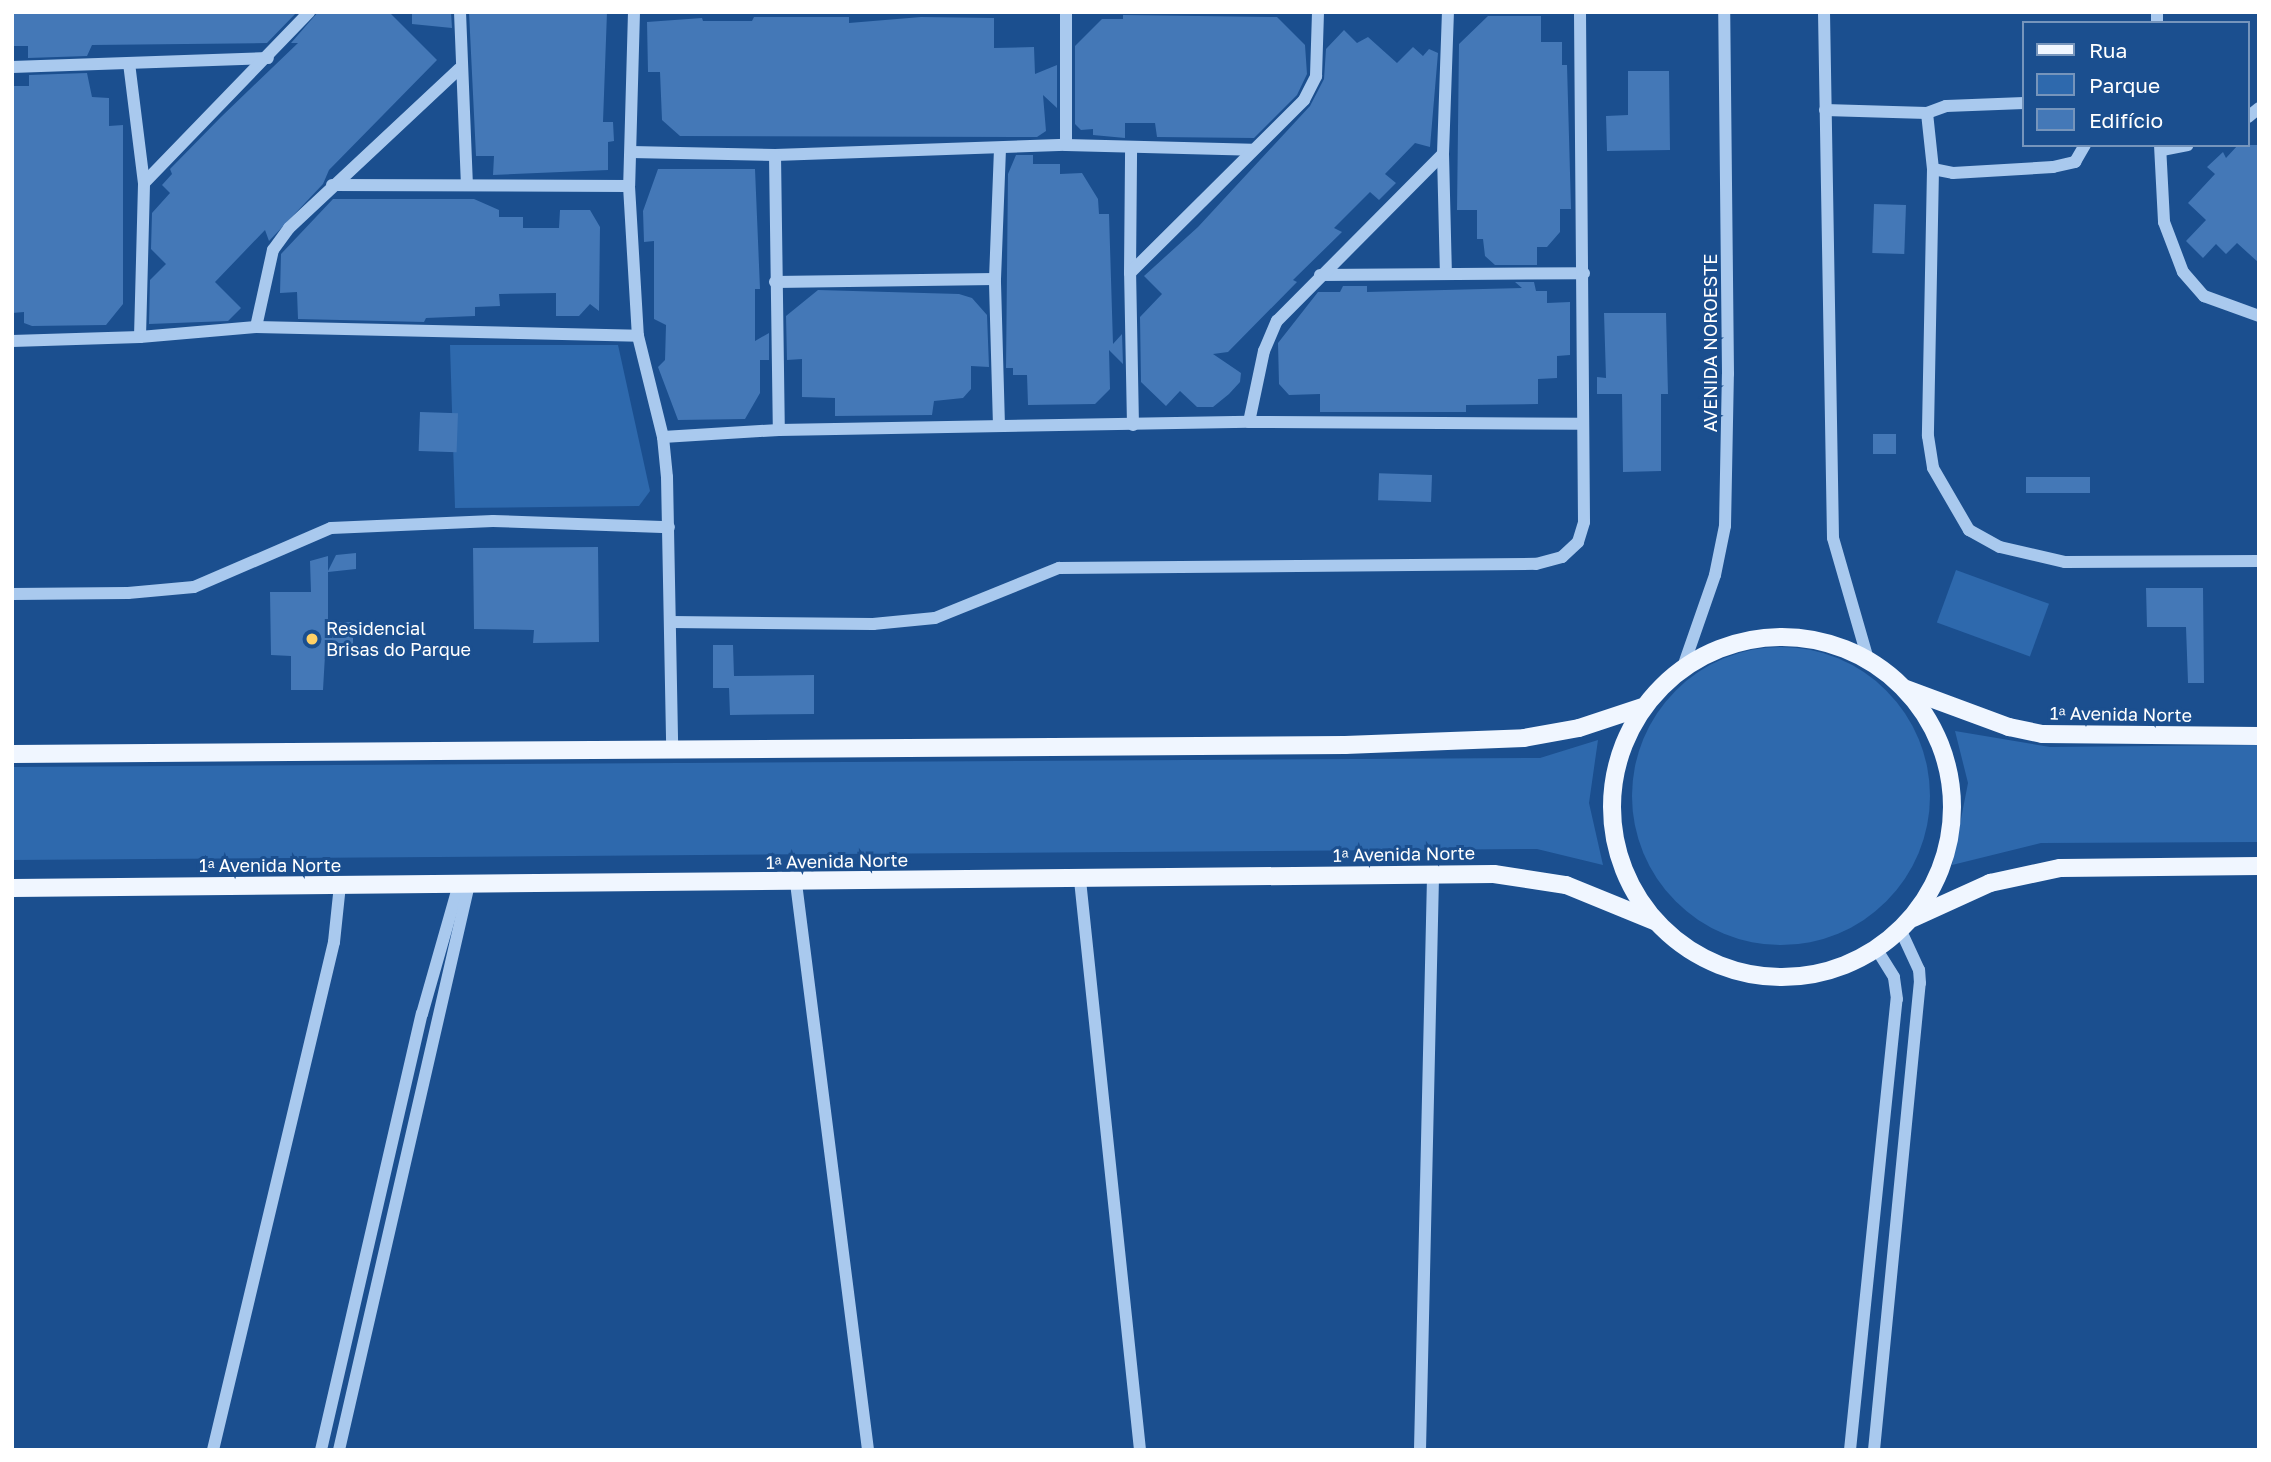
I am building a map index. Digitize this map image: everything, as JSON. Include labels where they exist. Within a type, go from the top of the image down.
[{"type":"main road","points":[[1774,636],[1823,641],[1868,659],[1906,689],[1934,729],[1950,774],[1953,825],[1940,874],[1913,918],[1901,931],[1877,950],[1821,973],[1785,978],[1736,972],[1691,952],[1654,921],[1623,872],[1610,816],[1617,758],[1642,707],[1683,667],[1726,645],[1774,636]]},
{"type":"main road","name":"1ᵃ Avenida Norte","points":[[1906,689],[1982,719],[2042,734],[2259,736]]},
{"type":"main road","points":[[12,754],[1345,745],[1524,738],[1579,729],[1642,707]]},
{"type":"main road","points":[[1913,918],[1990,883],[2060,868],[2259,866]]},
{"type":"main road","name":"1ᵃ Avenida Norte","points":[[12,888],[796,883],[1494,874],[1566,885],[1654,921]]},
{"type":"street","points":[[144,183],[268,58],[309,12]]},
{"type":"street","points":[[460,12],[459,69],[467,184]]},
{"type":"street","points":[[634,12],[629,186],[638,336],[663,436],[669,527],[672,749]]},
{"type":"street","points":[[1066,12],[1066,145]]},
{"type":"street","points":[[1130,273],[1313,87],[1318,12]]},
{"type":"street","points":[[1446,273],[1443,154],[1448,12]]},
{"type":"street","points":[[671,622],[873,624],[936,618],[1059,568],[1110,565],[1550,561],[1562,557],[1581,535],[1584,273],[1580,12]]},
{"type":"street","name":"AVENIDA NOROESTE","points":[[1683,667],[1715,575],[1725,526],[1728,374],[1724,12]]},
{"type":"street","points":[[1824,12],[1833,538],[1868,659]]},
{"type":"street","points":[[12,67],[268,58]]},
{"type":"street","points":[[129,63],[144,183],[140,337]]},
{"type":"street","points":[[256,327],[273,250],[332,185],[459,69]]},
{"type":"street","points":[[1825,110],[1927,113],[1946,106],[2022,103]]},
{"type":"street","points":[[1927,113],[1933,169],[1928,436],[1933,468],[1969,530],[2010,551],[2066,562],[2259,561]]},
{"type":"street","points":[[631,152],[775,155],[1000,150],[1066,145],[1131,149],[1252,150]]},
{"type":"street","points":[[1933,169],[1953,173],[2053,167],[2076,162],[2084,147]]},
{"type":"street","points":[[2161,148],[2164,222],[2183,272],[2204,296],[2259,316]]},
{"type":"street","points":[[1131,149],[1133,425]]},
{"type":"street","points":[[999,426],[995,279],[1000,150]]},
{"type":"street","points":[[1249,422],[1269,334],[1320,275],[1443,154]]},
{"type":"street","points":[[775,155],[779,430]]},
{"type":"street","points":[[332,185],[629,186]]},
{"type":"street","points":[[1320,275],[1584,273]]},
{"type":"street","points":[[775,282],[995,279]]},
{"type":"street","points":[[12,341],[140,337],[256,327],[638,336]]},
{"type":"street","points":[[663,436],[779,430],[1249,422],[1581,424]]},
{"type":"street","points":[[12,594],[128,593],[194,587],[331,528],[493,521],[669,527]]},
{"type":"street","points":[[1420,1450],[1433,875]]},
{"type":"street","points":[[1080,880],[1140,1450]]},
{"type":"street","points":[[796,883],[868,1450]]},
{"type":"street","points":[[321,1450],[422,1014],[464,884]]},
{"type":"street","points":[[339,1450],[464,884]]},
{"type":"street","points":[[213,1450],[331,956],[340,886]]},
{"type":"street","points":[[1874,1450],[1920,983],[1919,970],[1901,931]]},
{"type":"street","points":[[1850,1450],[1897,999],[1894,977],[1877,950]]},
{"type":"green space","points":[[450,345],[618,345],[650,491],[639,506],[455,508]]},
{"type":"green space","points":[[1956,570],[2049,604],[2030,656],[1937,623]]},
{"type":"green space","points":[[1766,647],[1796,647],[1824,653],[1851,664],[1887,690],[1905,713],[1919,739],[1928,767],[1928,825],[1919,853],[1905,879],[1887,902],[1851,928],[1824,939],[1796,945],[1766,945],[1738,939],[1711,928],[1675,902],[1666,891],[1649,866],[1638,839],[1632,811],[1632,781],[1638,753],[1649,726],[1675,690],[1686,681],[1711,664],[1738,653]]},
{"type":"green space","points":[[1955,731],[2050,747],[2259,745],[2259,842],[2041,843],[1952,865],[1968,783]]},
{"type":"green space","points":[[1598,740],[1589,803],[1603,865],[1537,849],[12,860],[12,767],[1540,758]]},
{"type":"building","points":[[12,12],[297,12],[267,43],[92,45],[87,56],[28,58],[28,46],[12,46]]},
{"type":"building","points":[[318,12],[389,12],[437,60],[329,170],[323,184],[269,241],[265,230],[215,282],[241,308],[228,321],[149,324],[150,280],[166,264],[151,249],[152,213],[170,193],[162,185],[172,174],[170,169],[298,43],[291,43]]},
{"type":"building","points":[[412,12],[451,12],[452,28],[412,24]]},
{"type":"building","points":[[469,12],[607,12],[603,122],[613,122],[614,141],[608,142],[608,170],[493,175],[494,156],[476,156]]},
{"type":"building","points":[[1123,15],[1277,17],[1305,45],[1307,74],[1297,95],[1254,138],[1157,137],[1155,123],[1125,123],[1125,138],[1093,135],[1093,129],[1081,130],[1075,124],[1075,46],[1102,19],[1123,19]]},
{"type":"building","points":[[1488,16],[1541,16],[1541,42],[1562,42],[1562,65],[1567,65],[1571,209],[1560,209],[1560,232],[1547,247],[1537,247],[1537,265],[1495,265],[1485,256],[1483,239],[1477,239],[1477,210],[1457,210],[1459,44]]},
{"type":"building","points":[[754,17],[849,17],[849,23],[921,17],[994,18],[994,48],[1034,47],[1035,74],[1057,65],[1057,108],[1043,95],[1046,131],[1037,137],[680,136],[662,120],[660,72],[648,72],[647,22],[702,18],[703,21],[752,21]]},
{"type":"building","points":[[1344,30],[1357,43],[1368,37],[1397,63],[1413,47],[1423,56],[1429,49],[1438,53],[1430,147],[1415,143],[1385,174],[1396,183],[1379,200],[1370,192],[1334,228],[1342,232],[1293,280],[1297,282],[1228,352],[1213,354],[1241,373],[1240,382],[1229,394],[1213,407],[1197,407],[1180,391],[1166,406],[1141,382],[1140,317],[1162,294],[1144,276],[1198,227],[1310,106],[1324,79],[1326,49]]},
{"type":"building","points":[[1628,71],[1669,71],[1670,150],[1607,151],[1606,116],[1628,115]]},
{"type":"building","points":[[87,73],[92,97],[109,98],[109,126],[123,125],[123,304],[106,325],[32,326],[24,323],[24,312],[12,313],[12,86],[29,86],[29,75]]},
{"type":"building","points":[[2259,145],[2259,263],[2237,243],[2226,254],[2216,244],[2203,258],[2186,241],[2206,220],[2188,203],[2215,174],[2207,167],[2223,152],[2226,158],[2236,147]]},
{"type":"building","points":[[1016,155],[1033,155],[1033,164],[1060,164],[1060,174],[1082,173],[1098,199],[1099,214],[1109,214],[1113,344],[1122,334],[1123,364],[1109,350],[1110,389],[1095,404],[1028,405],[1027,375],[1013,375],[1013,368],[1006,368],[1008,174]]},
{"type":"building","points":[[658,169],[755,169],[760,289],[755,289],[755,341],[769,333],[769,360],[760,360],[760,393],[745,419],[678,420],[658,367],[665,360],[666,325],[654,319],[654,241],[644,242],[643,211]]},
{"type":"building","points":[[333,199],[474,199],[499,210],[499,217],[523,217],[523,228],[559,228],[560,210],[590,210],[600,227],[599,311],[590,304],[579,316],[556,316],[556,293],[499,294],[500,306],[475,307],[475,316],[426,318],[424,322],[298,319],[297,292],[280,293],[281,254]]},
{"type":"building","points":[[1874,204],[1906,205],[1904,254],[1872,253]]},
{"type":"building","points":[[1515,282],[1534,282],[1536,291],[1547,291],[1547,303],[1570,302],[1570,355],[1557,356],[1557,378],[1538,379],[1538,404],[1466,405],[1466,412],[1320,412],[1320,394],[1289,395],[1279,384],[1278,343],[1318,292],[1340,292],[1343,286],[1367,286],[1367,292],[1522,288]]},
{"type":"building","points":[[818,290],[959,294],[972,298],[987,315],[989,367],[971,366],[971,389],[963,398],[934,401],[932,415],[835,416],[835,398],[802,397],[802,359],[787,360],[786,316]]},
{"type":"building","points":[[1604,313],[1666,313],[1668,394],[1661,394],[1661,471],[1623,472],[1622,394],[1597,394],[1597,377],[1606,378]]},
{"type":"building","points":[[420,412],[458,413],[457,452],[419,451]]},
{"type":"building","points":[[1873,434],[1896,434],[1896,454],[1873,454]]},
{"type":"building","points":[[1379,473],[1432,475],[1431,502],[1378,500]]},
{"type":"building","points":[[2026,477],[2090,477],[2090,493],[2026,493]]},
{"type":"building","points":[[598,547],[599,642],[533,643],[534,630],[474,629],[473,548]]},
{"type":"building","name":"Residencial Brisas do Parque","points":[[356,553],[356,569],[328,572],[328,623],[353,622],[353,655],[325,655],[323,690],[291,690],[291,656],[271,655],[270,592],[311,592],[310,561],[328,556],[328,571],[336,555]]},
{"type":"building","points":[[2146,588],[2203,588],[2204,683],[2188,683],[2186,627],[2147,627]]},
{"type":"building","points":[[713,645],[733,645],[734,676],[814,675],[814,714],[730,715],[729,688],[713,688]]},
{"type":"place","name":"Residencial Brisas do Parque","points":[[312,639]]}]
